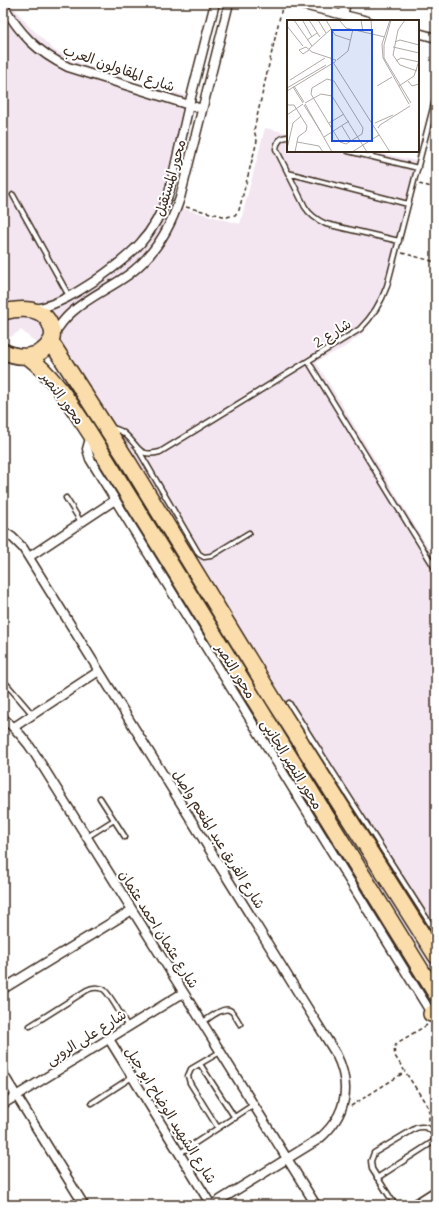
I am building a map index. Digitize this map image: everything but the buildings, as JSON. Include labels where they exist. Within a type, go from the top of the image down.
[{"type":"highway","points":[[3,307],[18,311]]},
{"type":"highway","name":"محور النصر","points":[[18,311],[38,312],[47,320],[52,330],[52,339],[68,369],[129,462],[274,700],[436,956]]},
{"type":"highway","points":[[3,351],[14,356],[27,356],[38,353],[48,347],[52,339]]},
{"type":"highway","name":"محور النصر","points":[[27,356],[52,378],[91,435],[436,994]]},
{"type":"highway","points":[[52,378],[68,369]]},
{"type":"highway","points":[[259,709],[274,700]]},
{"type":"street","name":"محور المستقبل","points":[[18,311],[56,304],[70,297],[120,263],[140,244],[154,224],[160,214],[168,193],[215,3]]},
{"type":"street","name":"محور المستقبل","points":[[52,339],[61,323],[72,311],[128,275],[151,254],[172,221],[178,205],[229,3]]},
{"type":"street","points":[[295,3],[364,20]]},
{"type":"street","points":[[343,15],[346,3]]},
{"type":"street","name":"شارع المقاولون العرب","points":[[3,5],[25,38],[56,62],[202,109]]},
{"type":"street","points":[[419,33],[436,37]]},
{"type":"street","name":"محور النصر الجانبى","points":[[91,435],[87,449],[88,456],[435,1016]]},
{"type":"street","points":[[29,557],[115,500]]},
{"type":"street","name":"شارع الفريق عبد المنعم واصل","points":[[3,531],[18,542],[29,557],[336,1054],[345,1076],[346,1088],[341,1112],[328,1131],[319,1139],[212,1205]]},
{"type":"street","points":[[14,727],[99,670]]},
{"type":"street","name":"شارع عثمان احمد عثمان","points":[[3,718],[26,740],[36,754],[316,1205]]},
{"type":"street","points":[[3,989],[132,910]]},
{"type":"street","name":"شارع على الروبى","points":[[3,1104],[183,993]]},
{"type":"street","name":"شارع الشهيد الوضاح ابو جبل","points":[[109,1039],[212,1205]]},
{"type":"street","points":[[3,1074],[84,1205]]},
{"type":"street","points":[[414,1205],[436,1191]]},
{"type":"lane","name":"شارع 2","points":[[138,449],[151,453],[160,452],[308,362],[360,329],[368,321],[377,308],[387,286],[436,96]]},
{"type":"lane","points":[[287,137],[281,139],[276,145],[276,149],[305,207],[309,212],[326,224],[399,241]]},
{"type":"lane","points":[[352,152],[418,168]]},
{"type":"lane","points":[[288,173],[408,204]]},
{"type":"lane","points":[[13,195],[70,297]]},
{"type":"lane","points":[[308,362],[436,570]]},
{"type":"lane","points":[[106,427],[124,432],[131,439],[199,554],[204,557],[211,556],[249,533]]},
{"type":"lane","points":[[66,498],[81,522]]},
{"type":"lane","points":[[3,680],[33,714]]},
{"type":"lane","points":[[289,703],[436,933]]},
{"type":"lane","points":[[100,798],[125,837]]},
{"type":"lane","points":[[87,837],[114,820]]},
{"type":"lane","points":[[30,1026],[90,988],[101,988],[107,993],[128,1027]]},
{"type":"lane","points":[[202,1023],[227,1009],[231,1011],[240,1024]]},
{"type":"lane","points":[[218,1128],[188,1079],[188,1076],[191,1069],[220,1052]]},
{"type":"lane","points":[[200,1064],[234,1118]]},
{"type":"lane","points":[[92,1102],[132,1077]]},
{"type":"lane","points":[[180,1154],[253,1105]]},
{"type":"lane","points":[[377,1178],[436,1139],[431,1130],[428,1128],[416,1128],[374,1153],[371,1161],[372,1169],[377,1178],[395,1205]]},
{"type":"path","points":[[178,205],[227,217],[235,215],[239,210],[256,140],[254,130],[283,3]]},
{"type":"path","points":[[414,183],[436,188]]},
{"type":"path","points":[[396,252],[436,262]]},
{"type":"path","points":[[428,1128],[428,1107],[395,1056],[394,1051],[397,1043],[435,1016]]},
{"type":"path","points":[[341,1112],[405,1072]]},
{"type":"shaded area","points":[[3,3],[10,3],[28,25],[54,50],[82,64],[122,79],[196,98],[170,205],[240,224],[265,128],[287,133],[287,152],[375,152],[422,162],[384,302],[374,319],[362,334],[345,347],[316,362],[436,561],[436,976],[56,366],[40,346],[21,330],[3,342]]}]
